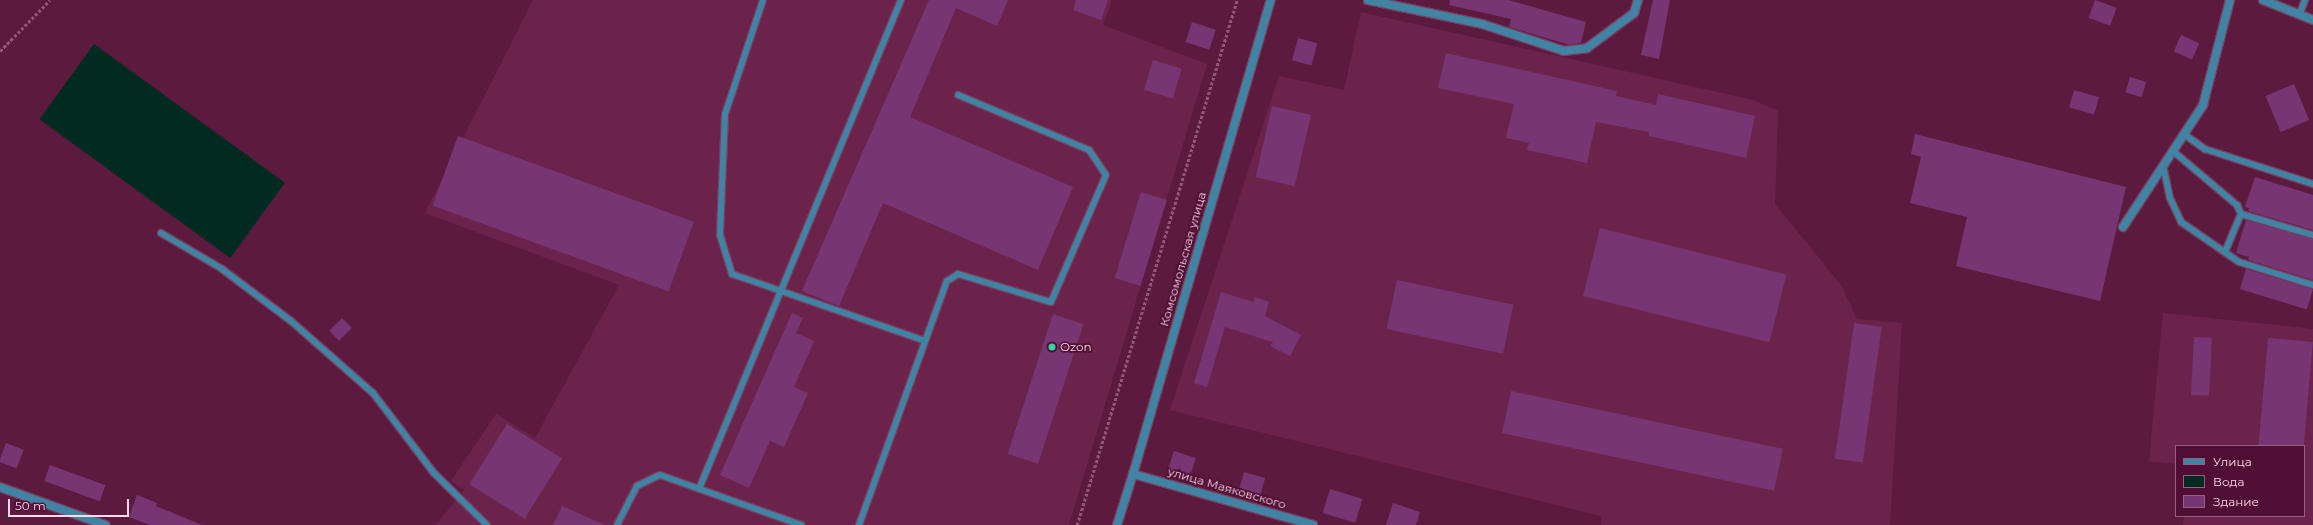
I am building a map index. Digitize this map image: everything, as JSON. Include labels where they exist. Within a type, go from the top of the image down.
[{"type":"street","name":"Комсомольская улица","points":[[1116,525],[1133,474],[1272,0]]},
{"type":"street","points":[[1368,0],[1482,24],[1564,51],[1587,48],[1634,13],[1638,0]]},
{"type":"street","points":[[2123,227],[2203,104],[2230,0]]},
{"type":"street","points":[[2263,0],[2313,20]]},
{"type":"street","name":"улица Маяковского","points":[[1133,474],[1313,525]]},
{"type":"street","points":[[0,487],[105,525]]},
{"type":"lane","points":[[763,0],[725,114],[720,235],[732,274],[925,341]]},
{"type":"lane","points":[[699,489],[901,0]]},
{"type":"lane","points":[[2299,14],[2305,0]]},
{"type":"lane","points":[[859,525],[947,281],[958,274],[1051,302],[1106,175],[1089,150],[958,95]]},
{"type":"lane","points":[[2184,134],[2204,149],[2313,184]]},
{"type":"lane","points":[[2173,151],[2237,205],[2241,214],[2225,252]]},
{"type":"lane","points":[[2163,165],[2170,198],[2181,222],[2239,262],[2313,285]]},
{"type":"lane","points":[[2241,214],[2313,235]]},
{"type":"lane","points":[[161,233],[222,269],[290,321],[374,393],[434,473],[487,525]]},
{"type":"lane","points":[[617,525],[637,486],[660,475],[800,525]]},
{"type":"path","points":[[0,51],[50,0]]},
{"type":"path","points":[[1077,525],[1238,0]]},
{"type":"shaded area","points":[[533,0],[1112,0],[1103,25],[1207,64],[1069,525],[436,525],[464,490],[451,481],[496,414],[535,438],[619,285],[425,213]]},
{"type":"shaded area","points":[[1361,12],[1753,100],[1778,111],[1775,204],[1841,285],[1857,319],[1902,323],[1890,525],[1601,525],[1601,516],[1170,410],[1279,76],[1344,90]]},
{"type":"shaded area","points":[[2163,313],[2313,329],[2313,525],[2183,525],[2184,517],[2305,517],[2305,445],[2175,445],[2175,464],[2149,461]]},
{"type":"water","points":[[94,44],[285,183],[230,258],[39,119]]},
{"type":"building","points":[[929,0],[1008,0],[997,26],[956,8],[910,117],[1073,187],[1038,270],[883,203],[839,306],[802,291]]},
{"type":"building","points":[[1076,0],[1108,0],[1101,20],[1073,10]]},
{"type":"building","points":[[1450,0],[1508,0],[1586,22],[1581,43],[1570,45],[1509,27],[1511,19],[1449,5]]},
{"type":"building","points":[[1653,0],[1670,0],[1659,59],[1641,55]]},
{"type":"building","points":[[2095,0],[2117,8],[2110,26],[2089,18]]},
{"type":"building","points":[[1192,22],[1216,30],[1209,50],[1186,42]]},
{"type":"building","points":[[2181,35],[2199,43],[2192,60],[2174,51]]},
{"type":"building","points":[[1298,38],[1317,43],[1311,65],[1292,60]]},
{"type":"building","points":[[1446,53],[1617,91],[1616,96],[1656,105],[1658,94],[1755,116],[1746,158],[1649,136],[1649,132],[1596,122],[1587,163],[1527,150],[1529,143],[1506,138],[1514,104],[1438,88]]},
{"type":"building","points":[[1153,60],[1182,69],[1173,98],[1144,90]]},
{"type":"building","points":[[2130,77],[2146,82],[2142,97],[2125,92]]},
{"type":"building","points":[[2294,84],[2309,120],[2281,132],[2265,96]]},
{"type":"building","points":[[2074,90],[2099,97],[2094,114],[2069,107]]},
{"type":"building","points":[[1272,106],[1311,115],[1295,186],[1256,177]]},
{"type":"building","points":[[1915,134],[2126,187],[2100,301],[1956,266],[1967,217],[1910,203],[1921,157],[1911,154]]},
{"type":"building","points":[[458,136],[694,222],[669,291],[433,206]]},
{"type":"building","points":[[2255,177],[2313,195],[2313,230],[2248,211],[2249,208],[2245,207]]},
{"type":"building","points":[[1141,192],[1167,200],[1141,286],[1115,278]]},
{"type":"building","points":[[2246,220],[2313,239],[2313,280],[2248,260],[2249,257],[2236,253]]},
{"type":"building","points":[[1600,228],[1786,274],[1769,342],[1583,296]]},
{"type":"building","points":[[2246,269],[2313,289],[2307,310],[2240,289]]},
{"type":"building","points":[[1397,280],[1513,305],[1503,354],[1387,329]]},
{"type":"building","points":[[1221,292],[1253,302],[1255,297],[1269,302],[1265,316],[1301,335],[1290,356],[1270,346],[1273,342],[1225,327],[1207,387],[1194,383]]},
{"type":"building","points":[[792,313],[803,318],[796,333],[814,341],[794,387],[808,393],[784,447],[770,441],[749,488],[720,475]]},
{"type":"building","points":[[1053,314],[1083,324],[1038,464],[1008,454]]},
{"type":"building","points":[[342,318],[352,328],[339,341],[329,331]]},
{"type":"building","points":[[1854,323],[1882,327],[1863,463],[1835,459]]},
{"type":"building","points":[[2194,337],[2212,338],[2209,396],[2191,395]]},
{"type":"building","points":[[2268,338],[2313,342],[2304,445],[2259,445]]},
{"type":"building","points":[[1511,391],[1783,449],[1774,491],[1502,433]]},
{"type":"building","points":[[507,424],[562,458],[524,519],[469,484]]},
{"type":"building","points":[[6,443],[24,450],[17,468],[0,462]]},
{"type":"building","points":[[1174,451],[1196,458],[1189,478],[1168,471]]},
{"type":"building","points":[[50,465],[105,485],[100,501],[44,481]]},
{"type":"building","points":[[1244,472],[1265,478],[1260,494],[1239,488]]},
{"type":"building","points":[[1330,489],[1363,499],[1355,523],[1323,513]]},
{"type":"building","points":[[137,495],[157,503],[156,506],[202,525],[150,525],[129,517]]},
{"type":"building","points":[[1393,503],[1420,512],[1416,525],[1386,525]]},
{"type":"building","points":[[562,506],[605,525],[553,525]]},
{"type":"place","name":"Ozon","points":[[1052,347]]}]
